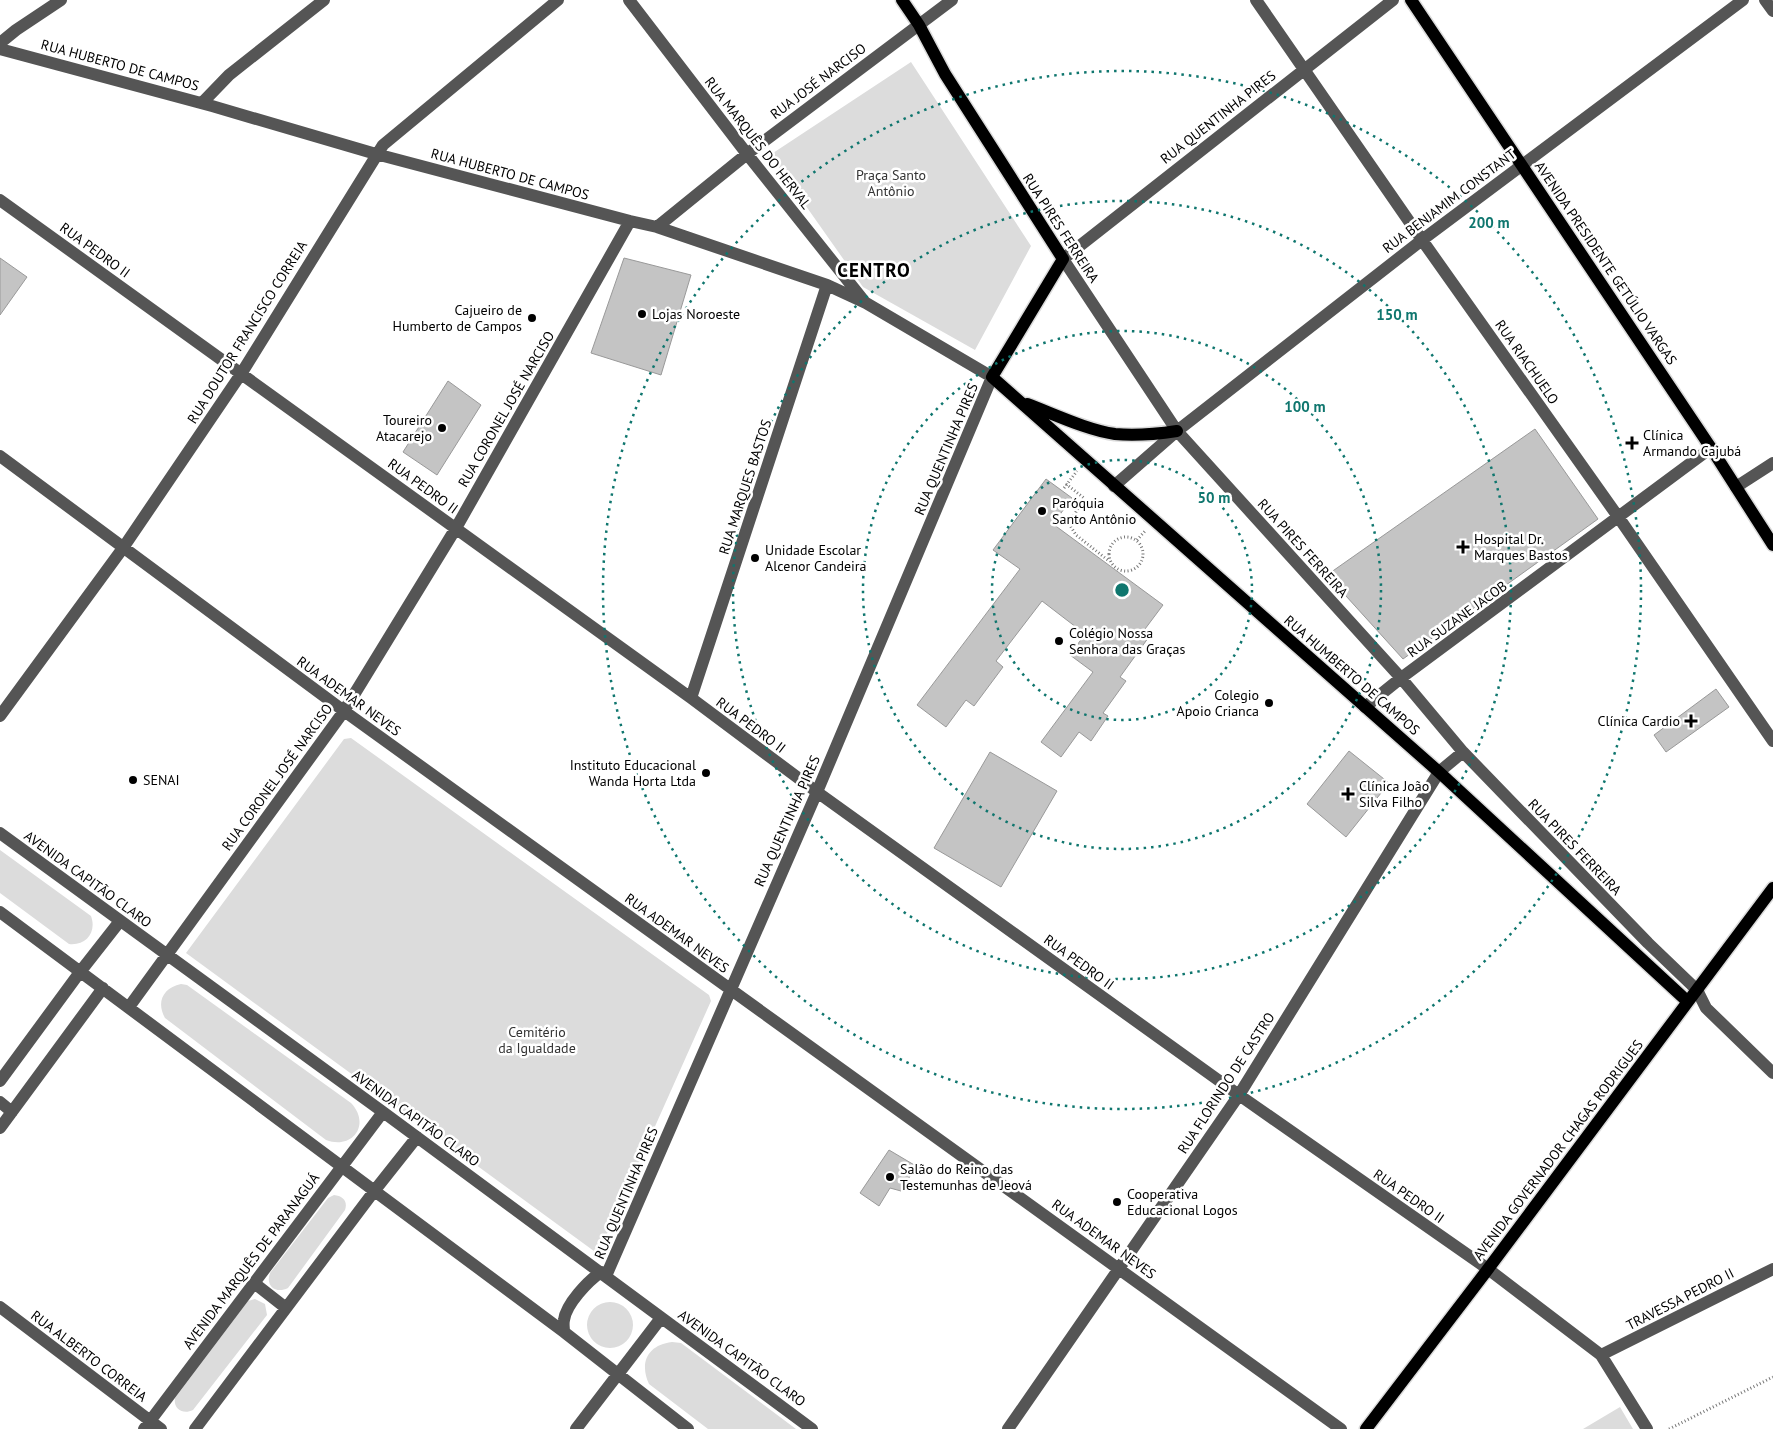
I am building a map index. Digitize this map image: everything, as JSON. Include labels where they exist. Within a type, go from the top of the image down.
[{"type":"main road","name":"RUA PIRES FERREIRA","points":[[902,0],[919,25],[945,74],[1063,260]]},
{"type":"main road","name":"AVENIDA PRESIDENTE GETÚLIO VARGAS","points":[[1411,0],[1523,164],[1773,545]]},
{"type":"main road","points":[[992,377],[1063,260]]},
{"type":"main road","name":"RUA HUMBERTO DE CAMPOS","points":[[992,377],[1439,772],[1687,1001]]},
{"type":"main road","points":[[1019,401],[1095,429],[1115,434],[1152,434],[1177,431]]},
{"type":"main road","name":"AVENIDA GOVERNADOR CHAGAS RODRIGUES","points":[[1366,1429],[1773,888]]},
{"type":"street","points":[[0,43],[61,0]]},
{"type":"street","points":[[202,103],[229,75],[324,0]]},
{"type":"street","name":"RUA DOUTOR FRANCISCO CORREIA","points":[[0,716],[123,548],[241,374],[383,145],[558,0]]},
{"type":"street","name":"RUA MARQUÊS DO HERVAL","points":[[628,0],[747,154],[866,303]]},
{"type":"street","name":"RUA JOSÉ NARCISO","points":[[657,227],[747,154],[952,0]]},
{"type":"street","name":"RUA RIACHUELO","points":[[1256,0],[1773,741]]},
{"type":"street","name":"RUA QUENTINHA PIRES","points":[[1063,260],[1304,68],[1393,0]]},
{"type":"street","name":"RUA BENJAMIM CONSTANT","points":[[1114,486],[1177,431],[1422,240],[1743,0]]},
{"type":"street","points":[[1764,0],[1773,11]]},
{"type":"street","name":"RUA HUBERTO DE CAMPOS","points":[[0,49],[202,103],[376,154],[657,227],[827,285],[866,303],[992,377]]},
{"type":"street","name":"RUA PEDRO II","points":[[0,200],[691,698],[817,792],[1239,1095],[1488,1269],[1601,1355]]},
{"type":"street","name":"RUA CORONEL JOSÉ NARCISO","points":[[128,1007],[344,711],[456,528],[630,221]]},
{"type":"street","name":"RUA PIRES FERREIRA","points":[[1063,260],[1177,431],[1401,678],[1462,752],[1641,936],[1697,990],[1706,1008]]},
{"type":"street","name":"RUA MARQUES BASTOS","points":[[691,698],[827,285]]},
{"type":"street","name":"RUA QUENTINHA PIRES","points":[[604,1274],[817,792],[992,377]]},
{"type":"street","name":"RUA SUZANE JACOB","points":[[1365,707],[1401,678],[1711,448]]},
{"type":"street","name":"RUA ADEMAR NEVES","points":[[0,456],[344,711],[1341,1429]]},
{"type":"street","points":[[1736,487],[1773,463]]},
{"type":"street","name":"RUA FLORINDO DE CASTRO","points":[[1008,1429],[1239,1095],[1439,772],[1462,752]]},
{"type":"street","name":"AVENIDA CAPITÃO CLARO","points":[[0,833],[604,1274],[812,1429]]},
{"type":"street","points":[[0,912],[564,1332],[688,1429]]},
{"type":"street","points":[[0,1081],[120,921]]},
{"type":"street","points":[[0,1128],[103,988]]},
{"type":"street","points":[[1687,1001],[1706,1008],[1773,1073]]},
{"type":"street","points":[[0,1102],[12,1112]]},
{"type":"street","name":"AVENIDA MARQUÊS DE PARANAGUÁ","points":[[147,1425],[383,1112]]},
{"type":"street","points":[[195,1429],[375,1190],[417,1138]]},
{"type":"street","name":"TRAVESSA PEDRO II","points":[[1601,1355],[1773,1269]]},
{"type":"street","points":[[564,1332],[564,1319],[568,1308],[589,1281],[604,1274]]},
{"type":"street","points":[[254,1283],[286,1308]]},
{"type":"street","name":"RUA ALBERTO CORREIA","points":[[0,1308],[147,1425],[160,1429]]},
{"type":"street","points":[[576,1429],[661,1318]]},
{"type":"street","points":[[1601,1355],[1647,1429]]},
{"type":"path","points":[[1085,460],[1065,486],[1084,498],[1069,524],[1072,529],[1076,535],[1109,561],[1116,569],[1126,572],[1135,569],[1142,561],[1144,551],[1137,540],[1121,536],[1112,542],[1108,551],[1109,561]]},
{"type":"path","points":[[1669,1429],[1773,1377]]},
{"type":"green space","name":"Praça Santo Antônio","points":[[911,62],[1031,246],[975,350],[863,287],[770,155]]},
{"type":"green space","name":"Cemitério da Igualdade","points":[[351,738],[709,995],[711,1001],[598,1254],[186,953],[344,739]]},
{"type":"green space","points":[[0,850],[91,916],[92,927],[89,937],[80,943],[69,944],[0,893]]},
{"type":"green space","points":[[181,984],[187,985],[351,1103],[357,1111],[359,1119],[359,1127],[356,1133],[344,1141],[326,1140],[165,1018],[161,1006],[163,996],[170,989]]},
{"type":"green space","points":[[334,1195],[340,1196],[344,1200],[346,1204],[345,1210],[288,1288],[279,1290],[273,1288],[269,1282],[270,1273],[328,1198]]},
{"type":"green space","points":[[255,1299],[265,1304],[267,1315],[193,1410],[186,1412],[177,1408],[175,1398],[248,1301]]},
{"type":"green space","points":[[605,1302],[615,1302],[629,1312],[633,1325],[629,1338],[623,1344],[615,1348],[605,1348],[591,1338],[587,1330],[587,1320],[597,1306]]},
{"type":"green space","points":[[672,1342],[681,1343],[796,1429],[708,1429],[649,1384],[645,1369],[648,1356],[657,1347]]},
{"type":"green space","points":[[1620,1407],[1633,1429],[1583,1429]]},
{"type":"building","points":[[0,258],[27,277],[0,315]]},
{"type":"building","name":"Lojas Noroeste","points":[[624,258],[691,275],[661,375],[591,353]]},
{"type":"building","name":"Toureiro Atacarejo","points":[[448,381],[481,405],[437,475],[403,452]]},
{"type":"building","name":"Hospital Dr. Marques Bastos","points":[[1535,429],[1598,519],[1403,659],[1327,575]]},
{"type":"building","points":[[1046,479],[1072,498],[1053,524],[1163,605],[1145,629],[1151,634],[1120,677],[1126,681],[1103,713],[1108,716],[1091,741],[1079,732],[1061,757],[1041,742],[1093,672],[1070,655],[1085,634],[1042,601],[996,661],[1003,667],[974,706],[966,700],[946,727],[917,705],[1020,569],[993,550]]},
{"type":"building","name":"Clínica Cardio","points":[[1716,689],[1729,707],[1666,752],[1654,735]]},
{"type":"building","name":"Clínica João Silva Filho","points":[[1349,751],[1389,783],[1346,837],[1307,804]]},
{"type":"building","points":[[990,752],[1057,791],[1001,887],[934,848]]},
{"type":"building","name":"Salão do Reino das Testemunhas de Jeová","points":[[889,1150],[916,1166],[901,1191],[890,1188],[879,1206],[860,1193]]},
{"type":"place","name":"Lojas Noroeste","points":[[642,314]]},
{"type":"place","name":"Cajueiro de Humberto de Campos","points":[[532,318]]},
{"type":"place","name":"Toureiro Atacarejo","points":[[442,428]]},
{"type":"place","name":"Clínica Armando Cajubá","points":[[1632,443]]},
{"type":"place","name":"Paróquia Santo Antônio","points":[[1042,511]]},
{"type":"place","name":"Hospital Dr. Marques Bastos","points":[[1463,547]]},
{"type":"place","name":"Unidade Escolar Alcenor Candeira","points":[[755,558]]},
{"type":"place","name":"Colégio Nossa Senhora das Graças","points":[[1059,641]]},
{"type":"place","name":"Colegio Apoio Crianca","points":[[1269,703]]},
{"type":"place","name":"Clínica Cardio","points":[[1691,721]]},
{"type":"place","name":"Instituto Educacional Wanda Horta Ltda","points":[[706,773]]},
{"type":"place","name":"SENAI","points":[[133,780]]},
{"type":"place","name":"Clínica João Silva Filho","points":[[1348,794]]},
{"type":"place","name":"Salão do Reino das Testemunhas de Jeová","points":[[890,1177]]},
{"type":"place","name":"Cooperativa Educacional Logos","points":[[1117,1202]]},
{"type":"district","name":"CENTRO","points":[[874,270]]}]
